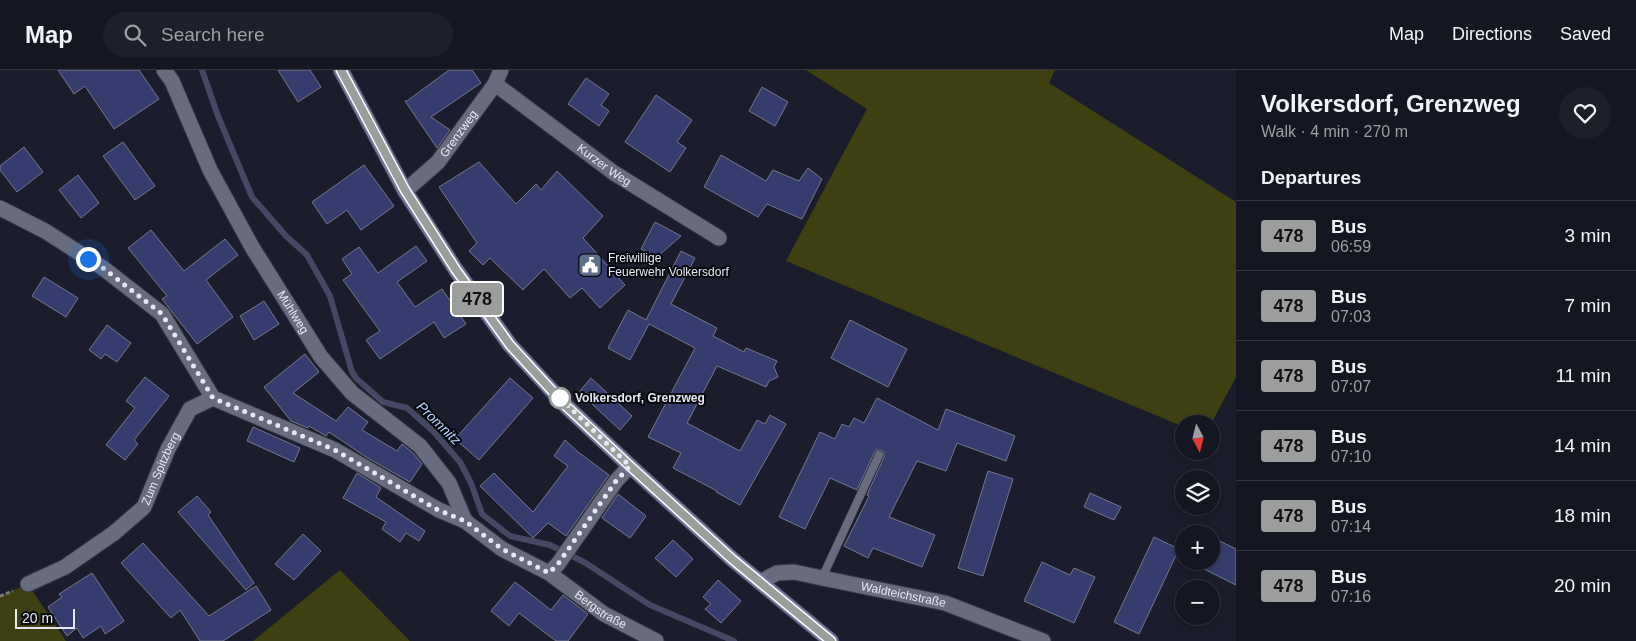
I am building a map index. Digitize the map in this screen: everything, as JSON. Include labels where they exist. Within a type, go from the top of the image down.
[{"type":"main road","points":[[341,70],[405,190],[456,270],[510,345],[566,406],[630,466],[732,559],[831,641]]},
{"type":"street","name":"Mühlweg","points":[[164,70],[172,81],[210,170],[252,247],[321,356],[352,393],[420,446],[449,482],[465,521]]},
{"type":"street","name":"Grenzweg","points":[[405,190],[438,162],[498,77]]},
{"type":"street","name":"Kurzer Weg","points":[[498,77],[614,173],[719,238]]},
{"type":"street","points":[[0,208],[45,231],[95,263],[162,314],[213,398]]},
{"type":"street","name":"Bergstraße","points":[[213,398],[335,450],[438,510],[465,521],[502,549],[554,569],[604,614],[656,641]]},
{"type":"street","name":"Zum Spitzberg","points":[[28,584],[65,567],[114,533],[144,506],[168,449],[190,409],[213,398]]},
{"type":"street","points":[[554,569],[616,481],[630,466]]},
{"type":"street","name":"Waldteichstraße","points":[[760,582],[777,573],[794,572],[945,603],[1043,641]]},
{"type":"lane","points":[[822,578],[879,455]]},
{"type":"shaded area","points":[[806,70],[1055,70],[1049,83],[1236,202],[1236,377],[1216,415],[1175,415],[1175,423],[786,261],[867,109]]},
{"type":"shaded area","points":[[340,570],[410,641],[253,641]]},
{"type":"shaded area","points":[[28,584],[66,641],[0,641],[0,596]]},
{"type":"building","points":[[58,70],[139,70],[159,99],[114,129],[85,86],[74,94]]},
{"type":"building","points":[[278,70],[310,70],[321,87],[298,102]]},
{"type":"building","points":[[449,70],[472,70],[481,83],[431,117],[450,130],[437,148],[405,101]]},
{"type":"building","points":[[586,78],[609,94],[601,105],[609,111],[599,126],[568,104]]},
{"type":"building","points":[[762,87],[788,102],[775,126],[749,111]]},
{"type":"building","points":[[656,95],[692,120],[677,142],[686,148],[670,172],[625,142]]},
{"type":"building","points":[[123,142],[155,186],[135,200],[103,156]]},
{"type":"building","points":[[24,147],[43,172],[17,192],[0,170],[0,166]]},
{"type":"building","points":[[721,155],[766,181],[773,170],[799,181],[808,168],[822,179],[802,219],[767,204],[758,217],[704,187]]},
{"type":"building","points":[[479,162],[516,204],[536,184],[541,190],[557,171],[603,216],[583,238],[625,285],[600,308],[582,288],[570,298],[544,269],[523,290],[490,258],[483,265],[469,251],[477,243],[439,187]]},
{"type":"building","points":[[364,165],[394,206],[361,230],[347,210],[327,224],[312,202]]},
{"type":"building","points":[[78,175],[99,203],[81,218],[59,190]]},
{"type":"building","points":[[655,222],[681,236],[657,257],[641,249]]},
{"type":"building","points":[[151,230],[184,271],[225,239],[238,255],[206,280],[233,317],[197,344],[162,299],[167,296],[128,248]]},
{"type":"building","points":[[416,246],[427,261],[397,282],[415,307],[442,289],[466,324],[444,338],[434,322],[380,359],[366,340],[380,331],[343,280],[352,274],[342,259],[359,247],[378,273]]},
{"type":"building","points":[[681,251],[695,258],[671,304],[717,328],[713,336],[744,352],[746,348],[777,361],[774,367],[778,377],[769,381],[766,387],[717,366],[687,423],[740,451],[757,420],[765,424],[770,415],[786,424],[740,505],[673,468],[681,453],[648,437],[695,348],[649,324],[630,360],[608,348],[628,310],[646,320]]},
{"type":"building","points":[[44,277],[78,298],[66,317],[32,296]]},
{"type":"building","points":[[264,301],[279,324],[254,340],[240,316]]},
{"type":"building","points":[[850,320],[907,349],[888,387],[831,358]]},
{"type":"building","points":[[107,325],[131,343],[117,362],[105,354],[101,359],[89,350]]},
{"type":"building","points":[[305,354],[319,372],[293,393],[336,421],[348,407],[368,422],[362,430],[397,451],[402,444],[422,464],[410,482],[366,457],[329,432],[326,436],[309,426],[308,428],[291,421],[264,387]]},
{"type":"building","points":[[145,377],[169,396],[134,440],[138,444],[125,460],[106,445],[135,408],[126,401]]},
{"type":"building","points":[[510,378],[533,398],[479,460],[455,439]]},
{"type":"building","points":[[591,378],[632,416],[620,430],[579,392]]},
{"type":"building","points":[[877,398],[938,430],[946,409],[1015,436],[1006,461],[957,443],[946,471],[917,461],[889,517],[935,535],[922,567],[873,548],[868,558],[844,546],[869,496],[867,495],[884,457],[884,452],[881,450],[876,450],[874,453],[857,490],[830,478],[805,529],[779,517],[820,432],[835,439],[842,424],[849,427],[854,418],[864,423]]},
{"type":"building","points":[[253,427],[300,448],[294,462],[247,441]]},
{"type":"building","points":[[565,440],[609,475],[566,536],[548,523],[533,538],[480,486],[494,473],[533,512],[568,466],[554,456]]},
{"type":"building","points":[[988,471],[1013,479],[983,576],[958,568]]},
{"type":"building","points":[[357,473],[381,488],[376,497],[425,531],[419,541],[406,533],[400,542],[382,529],[386,522],[343,498]]},
{"type":"building","points":[[1090,493],[1121,507],[1114,520],[1084,507]]},
{"type":"building","points":[[618,494],[646,516],[630,538],[602,518]]},
{"type":"building","points":[[197,496],[211,512],[208,515],[254,583],[246,590],[178,512]]},
{"type":"building","points":[[303,534],[321,551],[294,580],[275,564]]},
{"type":"building","points":[[1154,537],[1175,547],[1175,558],[1139,634],[1114,622]]},
{"type":"building","points":[[673,540],[693,559],[676,577],[655,558]]},
{"type":"building","points":[[1220,541],[1236,549],[1236,585],[1206,570],[1220,570]]},
{"type":"building","points":[[143,543],[209,616],[256,586],[271,610],[223,641],[200,641],[180,610],[171,618],[121,563]]},
{"type":"building","points":[[1042,562],[1070,575],[1074,568],[1095,577],[1074,623],[1024,601]]},
{"type":"building","points":[[92,573],[124,621],[105,634],[101,626],[83,638],[77,628],[67,636],[48,607],[62,597],[59,594]]},
{"type":"building","points":[[718,580],[741,601],[721,623],[705,609],[711,604],[703,597]]},
{"type":"building","points":[[515,582],[551,610],[563,595],[588,614],[568,641],[556,641],[519,613],[509,626],[491,611]]},
{"type":"waterway","name":"Promnitz","points":[[202,70],[218,116],[252,197],[286,236],[307,255],[330,296],[352,372],[356,378],[383,402],[407,408],[433,431],[460,462],[471,483],[482,514],[510,536],[550,545],[584,562],[650,605],[734,641]]},
{"type":"bus line","name":"478","points":[[341,70],[405,190],[456,270],[510,345],[566,406],[630,466],[732,559],[831,641]]},
{"type":"place","name":"Freiwillige Feuerwehr Volkersdorf","points":[[590,265]]},
{"type":"place","name":"Volkersdorf, Grenzweg","points":[[560,398]]},
{"type":"route","points":[[88,259],[103,268],[162,314],[213,398],[335,450],[438,510],[465,521],[502,549],[549,573],[558,564],[616,481],[630,466],[566,406],[560,398]]}]
